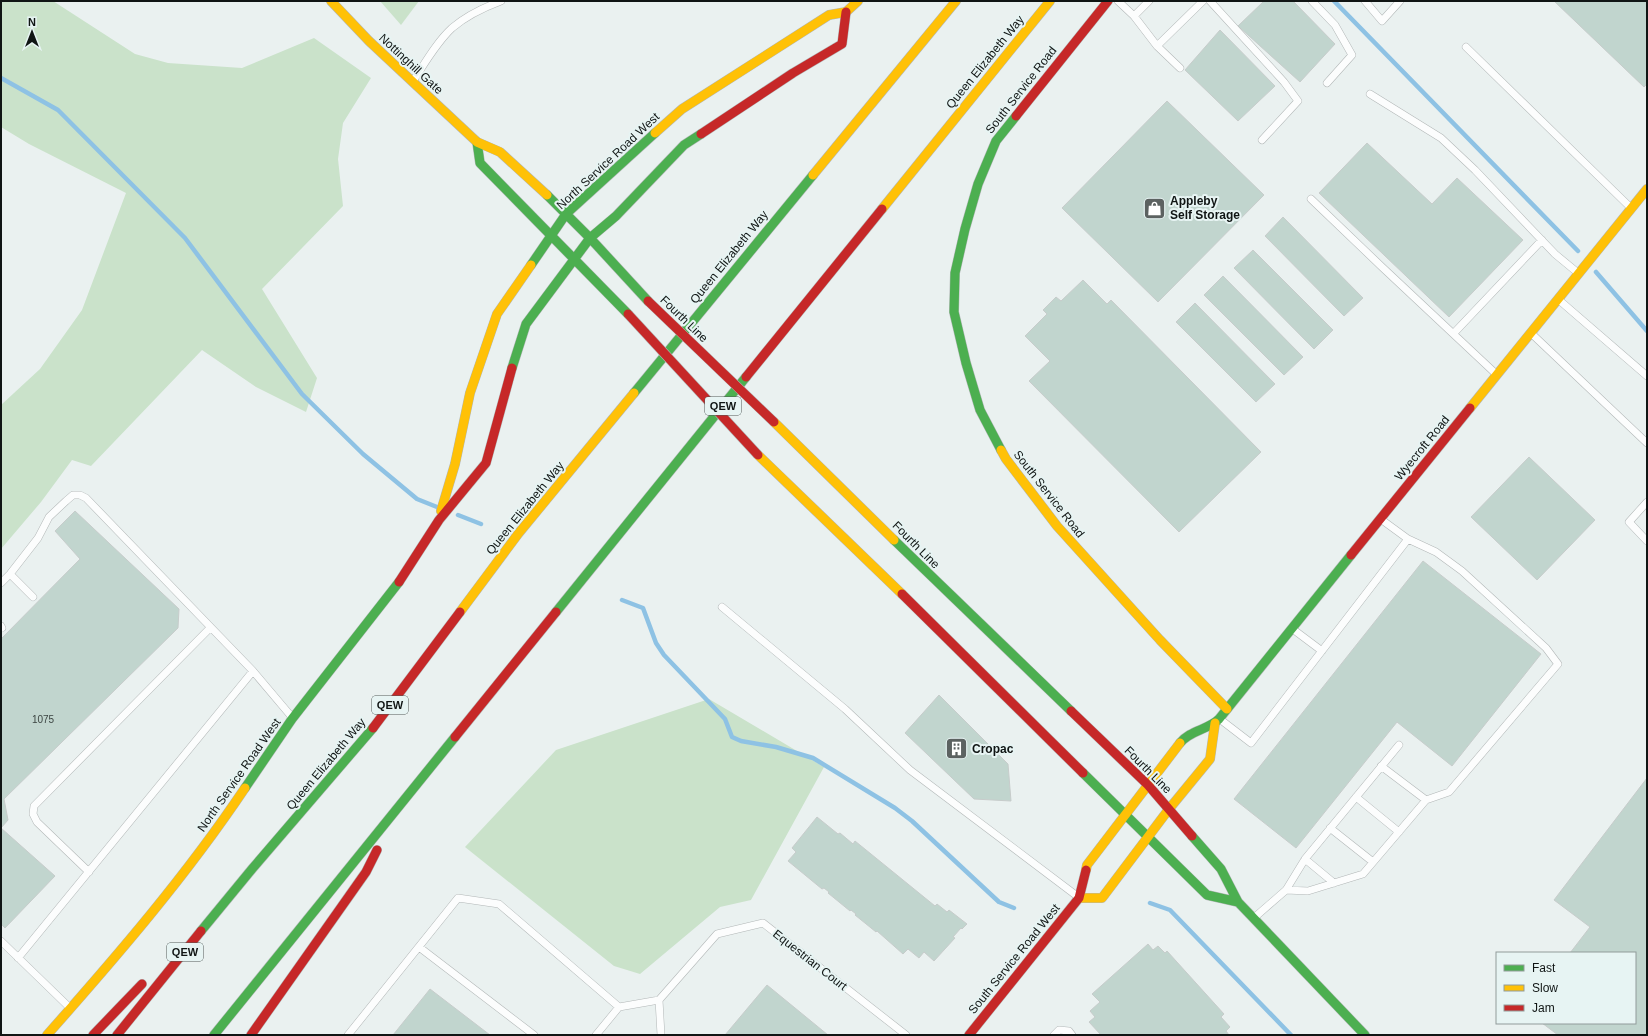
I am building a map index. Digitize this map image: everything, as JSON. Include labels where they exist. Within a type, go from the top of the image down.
[{"type":"main road","name":"Nottinghill Gate","points":[[331,1],[369,41],[477,142],[500,152],[566,214]]},
{"type":"main road","name":"North Service Road West","points":[[439,520],[455,464],[470,393],[497,314],[566,214],[682,109],[830,15],[846,12],[858,1]]},
{"type":"main road","name":"Queen Elizabeth Way","points":[[117,1035],[252,869],[366,737],[518,534],[956,1]]},
{"type":"main road","name":"Queen Elizabeth Way","points":[[214,1035],[396,812],[1050,1]]},
{"type":"main road","name":"South Service Road","points":[[1108,1],[996,141],[978,184],[965,229],[955,273],[954,312],[966,364],[980,410],[1006,459],[1057,526],[1160,640],[1227,709]]},
{"type":"main road","name":"North Service Road West","points":[[47,1035],[116,957],[217,830],[292,719],[399,581],[439,520],[486,463],[511,371],[526,324],[590,238],[616,216],[684,145],[793,73],[842,44],[846,12]]},
{"type":"main road","points":[[477,142],[480,163],[628,314],[758,455],[811,505],[1207,895],[1238,902]]},
{"type":"main road","name":"Wyecroft Road","points":[[1126,815],[1185,736],[1217,721],[1227,709],[1647,188]]},
{"type":"main road","name":"Fourth Line","points":[[566,214],[648,301],[774,422],[923,569],[1148,785],[1221,868],[1238,902],[1366,1035]]},
{"type":"main road","points":[[1079,898],[1102,898],[1169,809],[1210,759],[1217,721]]},
{"type":"main road","points":[[251,1035],[366,872],[396,812]]},
{"type":"main road","name":"South Service Road West","points":[[969,1035],[1079,898],[1087,865],[1126,815]]},
{"type":"main road","points":[[170,955],[252,869]]},
{"type":"main road","points":[[93,1035],[148,978]]},
{"type":"lane","points":[[413,82],[436,46],[453,28],[485,7],[501,1]]},
{"type":"lane","points":[[1118,1],[1134,16],[1157,46],[1180,68]]},
{"type":"lane","points":[[1134,16],[1149,1]]},
{"type":"lane","points":[[1157,46],[1203,1]]},
{"type":"lane","points":[[1210,1],[1284,82],[1298,101],[1262,140]]},
{"type":"lane","points":[[1312,1],[1335,25],[1352,55],[1327,84]]},
{"type":"lane","points":[[1365,1],[1382,21],[1400,1]]},
{"type":"lane","points":[[1466,47],[1631,208]]},
{"type":"lane","points":[[1370,94],[1441,138],[1475,170],[1555,254],[1578,273]]},
{"type":"lane","points":[[1311,199],[1496,374]]},
{"type":"lane","points":[[1454,333],[1542,240]]},
{"type":"lane","points":[[1557,298],[1647,376]]},
{"type":"lane","points":[[1531,333],[1647,444]]},
{"type":"lane","points":[[1,583],[10,574],[38,538],[49,517],[73,495],[80,495],[86,498],[253,671],[292,719]]},
{"type":"lane","points":[[1647,502],[1628,522],[1647,541]]},
{"type":"lane","points":[[1286,890],[1308,891],[1363,874],[1426,800],[1449,792],[1558,664],[1546,648],[1462,571],[1436,552],[1408,539],[1381,518]]},
{"type":"lane","points":[[1217,721],[1251,743],[1408,539]]},
{"type":"lane","points":[[10,574],[33,597]]},
{"type":"lane","points":[[722,607],[845,709],[910,770],[1079,898]]},
{"type":"lane","points":[[89,872],[37,822],[33,814],[34,806],[210,628]]},
{"type":"lane","points":[[1292,629],[1322,651]]},
{"type":"lane","points":[[18,958],[253,671]]},
{"type":"lane","points":[[1253,918],[1286,890],[1305,858],[1398,745]]},
{"type":"lane","points":[[1381,766],[1426,800]]},
{"type":"lane","points":[[1356,797],[1399,832]]},
{"type":"lane","points":[[1330,828],[1373,862]]},
{"type":"lane","points":[[1305,858],[1334,883]]},
{"type":"lane","points":[[348,1035],[458,898],[499,904],[619,1007]]},
{"type":"lane","name":"Equestrian Court","points":[[659,1000],[717,934],[764,923],[906,1035]]},
{"type":"lane","points":[[1,941],[71,1008]]},
{"type":"lane","points":[[419,947],[534,1035]]},
{"type":"lane","points":[[596,1035],[619,1007],[659,1000],[661,1035]]},
{"type":"lane","points":[[1054,1035],[1059,1030],[1069,1031],[1072,1035]]},
{"type":"green space","points":[[1,1],[53,1],[135,54],[168,63],[242,68],[314,38],[371,78],[343,123],[338,159],[343,206],[262,289],[317,378],[306,412],[256,387],[202,350],[91,466],[72,460],[41,502],[1,549],[1,405],[40,369],[82,310],[126,193],[29,144],[1,127]]},
{"type":"green space","points":[[380,1],[419,1],[401,25]]},
{"type":"green space","points":[[709,699],[824,767],[751,900],[720,907],[640,974],[614,966],[465,847],[556,750]]},
{"type":"building","points":[[1264,1],[1293,1],[1335,44],[1300,82],[1238,26]]},
{"type":"building","points":[[1554,1],[1647,1],[1647,84],[1644,87]]},
{"type":"building","points":[[1220,30],[1275,86],[1238,121],[1185,70]]},
{"type":"building","points":[[1167,101],[1264,195],[1158,302],[1062,208]]},
{"type":"building","points":[[1367,143],[1432,204],[1457,178],[1523,240],[1449,317],[1319,193]]},
{"type":"building","points":[[1283,217],[1363,298],[1344,316],[1265,236]]},
{"type":"building","points":[[1253,250],[1333,330],[1314,349],[1234,268]]},
{"type":"building","points":[[1223,276],[1303,357],[1284,375],[1204,295]]},
{"type":"building","points":[[1083,280],[1107,304],[1111,300],[1261,452],[1179,532],[1029,381],[1050,361],[1025,336],[1047,314],[1043,310],[1056,297],[1061,301]]},
{"type":"building","points":[[1195,303],[1275,384],[1256,402],[1176,322]]},
{"type":"building","points":[[1529,457],[1595,520],[1537,580],[1471,517]]},
{"type":"building","points":[[75,511],[179,609],[178,628],[4,799],[8,820],[1,828],[1,639],[80,559],[55,531]]},
{"type":"building","points":[[1423,561],[1541,654],[1452,766],[1397,722],[1296,848],[1234,799]]},
{"type":"building","name":"Cropac","points":[[939,695],[1008,764],[1011,801],[974,799],[905,733]]},
{"type":"building","points":[[1647,778],[1647,1035],[1558,1035],[1543,1024],[1636,1024],[1636,952],[1571,952],[1590,927],[1554,900]]},
{"type":"building","points":[[817,817],[853,844],[855,841],[935,906],[937,904],[947,912],[949,910],[967,924],[962,929],[961,928],[953,937],[955,938],[934,961],[924,952],[919,958],[908,949],[903,954],[877,931],[876,932],[855,915],[856,914],[828,893],[829,892],[824,888],[822,889],[788,861],[796,852],[792,848]]},
{"type":"building","points":[[1,828],[55,876],[5,928],[1,924]]},
{"type":"building","points":[[1148,944],[1153,950],[1158,946],[1165,953],[1167,951],[1224,1014],[1221,1017],[1230,1027],[1226,1031],[1229,1035],[1101,1035],[1089,1022],[1095,1017],[1090,1011],[1100,1002],[1092,994]]},
{"type":"building","points":[[767,985],[828,1035],[725,1035]]},
{"type":"building","points":[[430,989],[490,1035],[393,1035]]},
{"type":"waterway","points":[[1334,1],[1578,251]]},
{"type":"waterway","points":[[1,78],[58,110],[185,238],[302,394],[363,454],[417,499],[437,507]]},
{"type":"waterway","points":[[1596,272],[1647,331]]},
{"type":"waterway","points":[[458,515],[481,524]]},
{"type":"waterway","points":[[622,600],[643,608],[656,643],[664,655],[725,719],[732,737],[741,741],[776,747],[813,758],[895,808],[912,821],[999,902],[1014,908]]},
{"type":"waterway","points":[[1150,903],[1170,910],[1291,1035]]},
{"type":"traffic: fast","points":[[1001,450],[980,410],[966,363],[954,312],[955,273],[965,229],[978,184],[996,141],[1016,116]]},
{"type":"traffic: fast","points":[[531,265],[566,214],[655,133]]},
{"type":"traffic: fast","points":[[512,368],[526,324],[590,238],[616,216],[684,145],[701,134]]},
{"type":"traffic: fast","points":[[477,142],[480,163],[628,314]]},
{"type":"traffic: fast","points":[[634,393],[813,175]]},
{"type":"traffic: fast","points":[[547,195],[590,238],[648,301]]},
{"type":"traffic: fast","points":[[556,612],[746,377]]},
{"type":"traffic: fast","points":[[894,540],[1071,711]]},
{"type":"traffic: fast","points":[[1180,743],[1189,735],[1210,726],[1219,719],[1351,555]]},
{"type":"traffic: fast","points":[[245,788],[292,719],[399,582]]},
{"type":"traffic: fast","points":[[201,931],[373,728]]},
{"type":"traffic: fast","points":[[214,1035],[455,737]]},
{"type":"traffic: fast","points":[[1083,773],[1207,895],[1238,902]]},
{"type":"traffic: fast","points":[[1192,836],[1221,869],[1238,902],[1365,1035]]},
{"type":"traffic: slow","points":[[331,1],[369,41],[477,142],[500,152],[547,195]]},
{"type":"traffic: slow","points":[[655,133],[682,109],[829,15],[846,12],[858,1]]},
{"type":"traffic: slow","points":[[813,175],[956,1]]},
{"type":"traffic: slow","points":[[882,209],[1050,1]]},
{"type":"traffic: slow","points":[[1470,408],[1647,189]]},
{"type":"traffic: slow","points":[[441,511],[455,464],[470,393],[497,314],[531,265]]},
{"type":"traffic: slow","points":[[460,612],[518,534],[634,393]]},
{"type":"traffic: slow","points":[[774,422],[894,540]]},
{"type":"traffic: slow","points":[[1001,450],[1006,459],[1057,526],[1160,640],[1227,709]]},
{"type":"traffic: slow","points":[[758,455],[902,594]]},
{"type":"traffic: slow","points":[[1079,898],[1102,898],[1169,809],[1210,759],[1215,723]]},
{"type":"traffic: slow","points":[[1086,870],[1087,865],[1180,743]]},
{"type":"traffic: slow","points":[[47,1035],[125,945],[175,884],[245,788]]},
{"type":"traffic: jam","points":[[1016,116],[1108,1]]},
{"type":"traffic: jam","points":[[701,134],[793,73],[842,44],[846,12]]},
{"type":"traffic: jam","points":[[746,377],[882,209]]},
{"type":"traffic: jam","points":[[648,301],[774,422]]},
{"type":"traffic: jam","points":[[628,314],[758,455]]},
{"type":"traffic: jam","points":[[399,582],[439,520],[486,463],[512,368]]},
{"type":"traffic: jam","points":[[1351,555],[1470,408]]},
{"type":"traffic: jam","points":[[902,594],[1083,773]]},
{"type":"traffic: jam","points":[[373,728],[460,612]]},
{"type":"traffic: jam","points":[[455,737],[556,612]]},
{"type":"traffic: jam","points":[[1071,711],[1148,785],[1192,836]]},
{"type":"traffic: jam","points":[[251,1035],[366,872],[377,850]]},
{"type":"traffic: jam","points":[[969,1035],[1079,898],[1086,870]]},
{"type":"traffic: jam","points":[[117,1035],[201,931]]},
{"type":"traffic: jam","points":[[93,1035],[142,984]]},
{"type":"place","name":"Appleby Self Storage","points":[[1155,208]]},
{"type":"place","name":"Cropac","points":[[957,749]]}]
